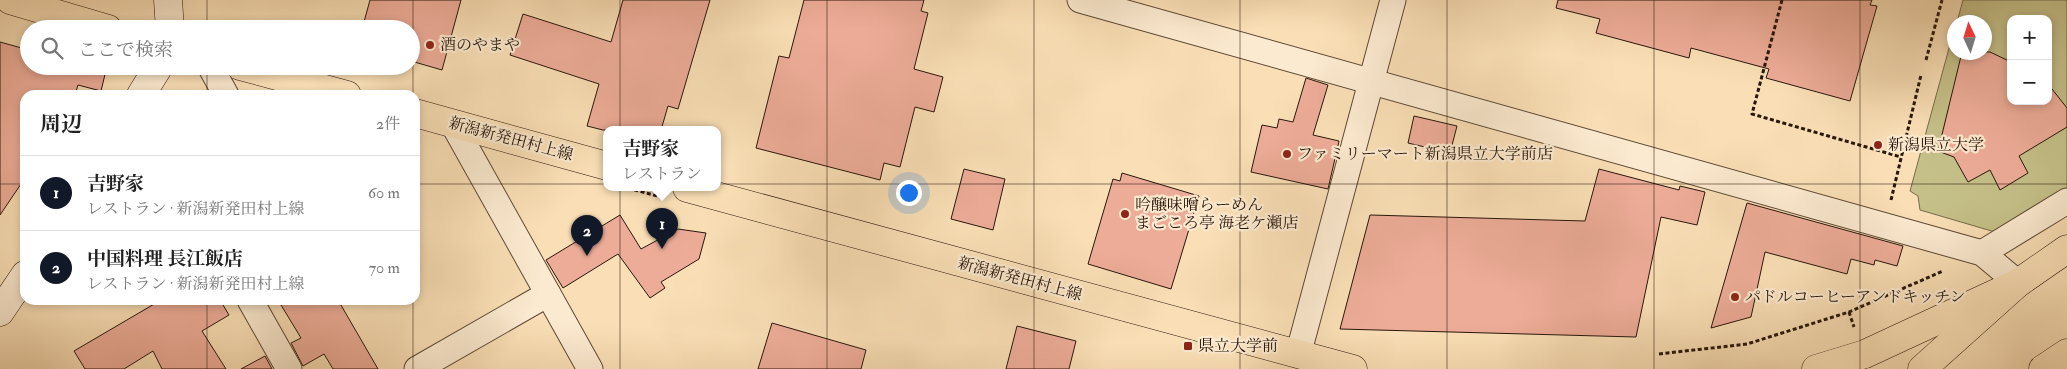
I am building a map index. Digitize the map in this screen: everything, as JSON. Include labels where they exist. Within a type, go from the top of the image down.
[{"type":"main road","points":[[10,0],[78,20]]},
{"type":"main road","points":[[273,75],[329,90]]},
{"type":"main road","name":"新潟新発田村上線","points":[[420,114],[603,165]]},
{"type":"main road","name":"新潟新発田村上線","points":[[698,191],[1336,367]]},
{"type":"main road","points":[[1922,369],[2018,283],[2067,249]]},
{"type":"main road","points":[[1816,369],[1865,354],[2018,283]]},
{"type":"main road","points":[[2043,369],[2067,353]]},
{"type":"street","points":[[168,0],[169,20]]},
{"type":"street","points":[[1080,0],[1982,253],[2018,283]]},
{"type":"street","points":[[1298,355],[1373,81],[1393,0]]},
{"type":"street","points":[[143,90],[153,75]]},
{"type":"street","points":[[215,75],[223,90]]},
{"type":"street","points":[[454,124],[590,369]]},
{"type":"street","points":[[1982,253],[2067,201]]},
{"type":"street","points":[[2,304],[20,281]]},
{"type":"street","points":[[417,369],[548,294]]},
{"type":"street","points":[[253,305],[289,369]]},
{"type":"path","points":[[1782,0],[1752,114],[1901,158]]},
{"type":"path","points":[[1926,60],[1942,0]]},
{"type":"path","points":[[1885,225],[1921,75]]},
{"type":"path","points":[[1659,354],[1747,344],[1775,336],[1849,312],[1982,253]]},
{"type":"shaded area","points":[[1963,0],[2067,0],[2067,190],[1995,232],[1920,210],[1918,196],[1910,191],[1947,56],[1947,60],[1992,60],[1992,15],[1959,15]]},
{"type":"building","name":"酒のやまや","points":[[370,0],[461,0],[442,70],[420,64],[420,20],[364,20]]},
{"type":"building","points":[[623,0],[710,0],[678,109],[668,106],[662,126],[603,126],[603,130],[587,126],[599,84],[510,55],[523,14],[611,42]]},
{"type":"building","points":[[804,0],[924,0],[921,11],[928,13],[914,69],[943,77],[934,112],[915,107],[900,167],[884,163],[880,180],[756,148],[779,56],[789,58]]},
{"type":"building","points":[[1558,0],[1872,0],[1870,5],[1877,6],[1850,101],[1766,78],[1769,69],[1691,48],[1689,58],[1596,33],[1600,19],[1556,8]]},
{"type":"building","points":[[0,42],[20,48],[20,75],[105,75],[101,90],[78,85],[76,90],[20,90],[20,185],[0,215]]},
{"type":"building","points":[[1992,53],[2007,60],[2007,105],[2052,105],[2052,89],[2067,108],[2067,127],[2019,156],[2028,173],[2000,190],[1990,170],[1968,182],[1954,157],[1938,151],[1960,60],[1992,60]]},
{"type":"building","points":[[1306,78],[1328,85],[1313,135],[1339,141],[1328,189],[1251,172],[1262,125],[1277,128],[1279,119],[1293,122]]},
{"type":"building","points":[[1414,116],[1457,126],[1450,153],[1408,143]]},
{"type":"building","points":[[964,169],[1005,179],[993,230],[951,219]]},
{"type":"building","points":[[1599,169],[1679,190],[1680,186],[1705,192],[1697,225],[1661,217],[1636,337],[1340,329],[1370,215],[1585,221]]},
{"type":"building","points":[[1122,173],[1199,196],[1171,289],[1088,264],[1113,179],[1120,181]]},
{"type":"building","points":[[1747,203],[1903,246],[1897,266],[1875,260],[1874,265],[1851,259],[1847,274],[1765,252],[1751,317],[1711,328]]},
{"type":"building","points":[[620,215],[641,249],[678,229],[706,233],[699,259],[661,282],[665,288],[650,298],[618,254],[563,288],[546,260]]},
{"type":"building","points":[[152,305],[223,305],[229,315],[202,331],[226,369],[162,369],[153,351],[124,369],[85,369],[74,351]]},
{"type":"building","points":[[281,305],[341,305],[378,369],[333,369],[324,354],[303,366],[291,343],[301,338]]},
{"type":"building","points":[[772,323],[866,350],[861,369],[758,369]]},
{"type":"building","points":[[1017,326],[1076,341],[1069,369],[1006,369]]},
{"type":"building","points":[[265,356],[272,369],[241,369]]},
{"type":"place","name":"酒のやまや","points":[[430,45]]},
{"type":"place","name":"新潟県立大学","points":[[1878,145]]},
{"type":"place","name":"ファミリーマート新潟県立大学前店","points":[[1287,154]]},
{"type":"place","name":"吟醸味噌らーめん まごころ亭 海老ケ瀬店","points":[[1125,214]]},
{"type":"place","name":"吉野家","points":[[662,249]]},
{"type":"place","name":"中国料理 長江飯店","points":[[587,256]]},
{"type":"place","name":"パドルコーヒーアンドキッチン","points":[[1735,297]]},
{"type":"place","name":"県立大学前","points":[[1188,346]]}]
